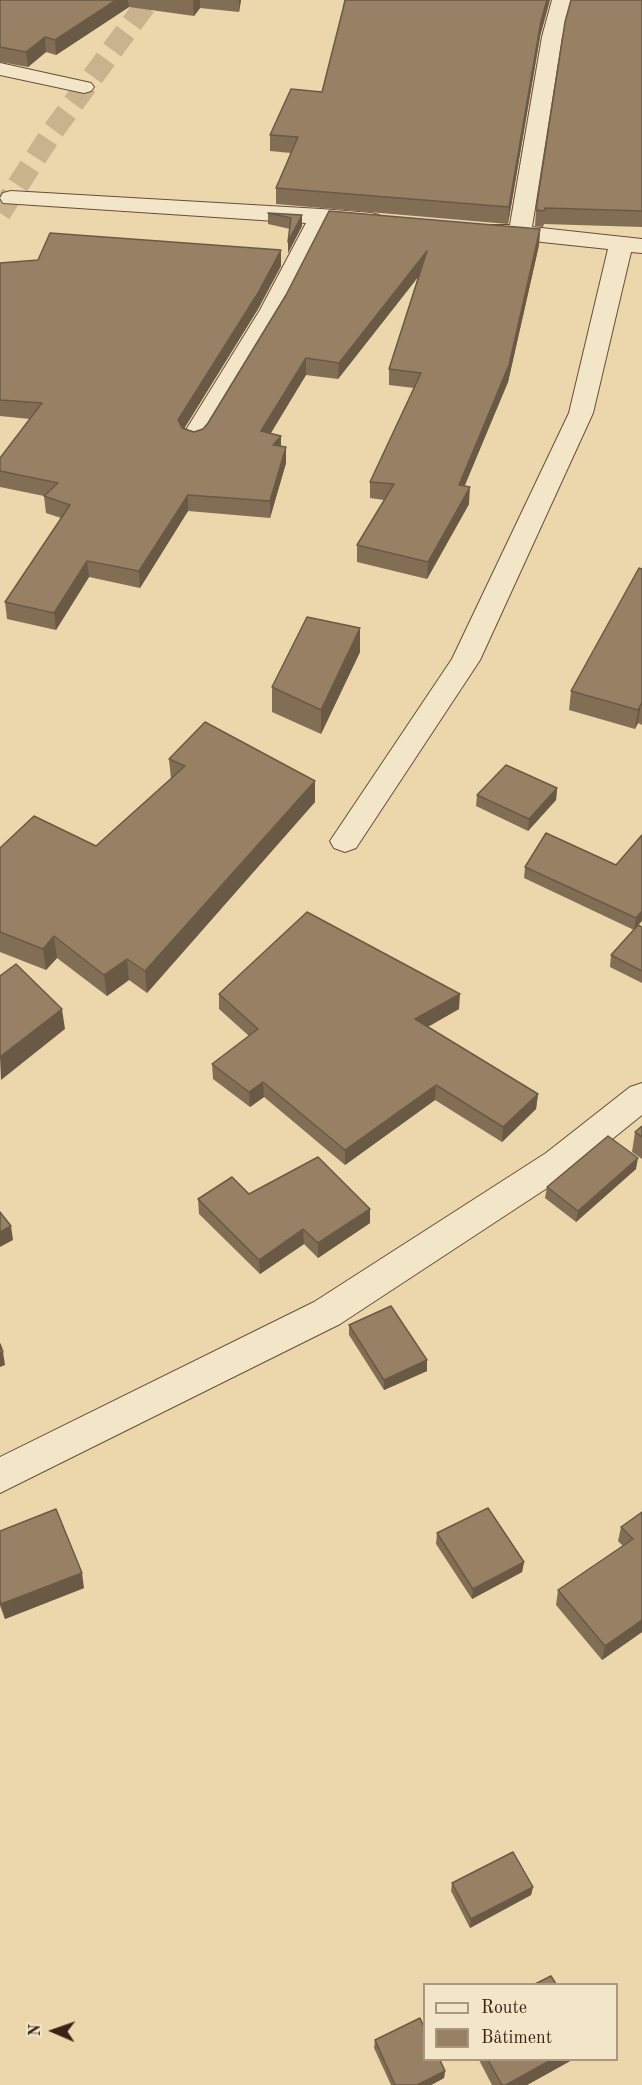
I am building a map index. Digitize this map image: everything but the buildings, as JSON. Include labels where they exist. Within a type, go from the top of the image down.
[{"type":"street","points":[[520,232],[552,37],[562,0]]},
{"type":"street","points":[[0,69],[84,87]]},
{"type":"street","points":[[4,207],[321,216],[391,222]]},
{"type":"street","points":[[194,438],[272,310],[321,216]]},
{"type":"street","points":[[345,841],[466,660],[581,413],[631,245],[473,229]]},
{"type":"street","points":[[0,1476],[327,1313],[558,1163],[642,1096]]},
{"type":"tunnel","points":[[0,213],[53,131],[149,0]]}]
